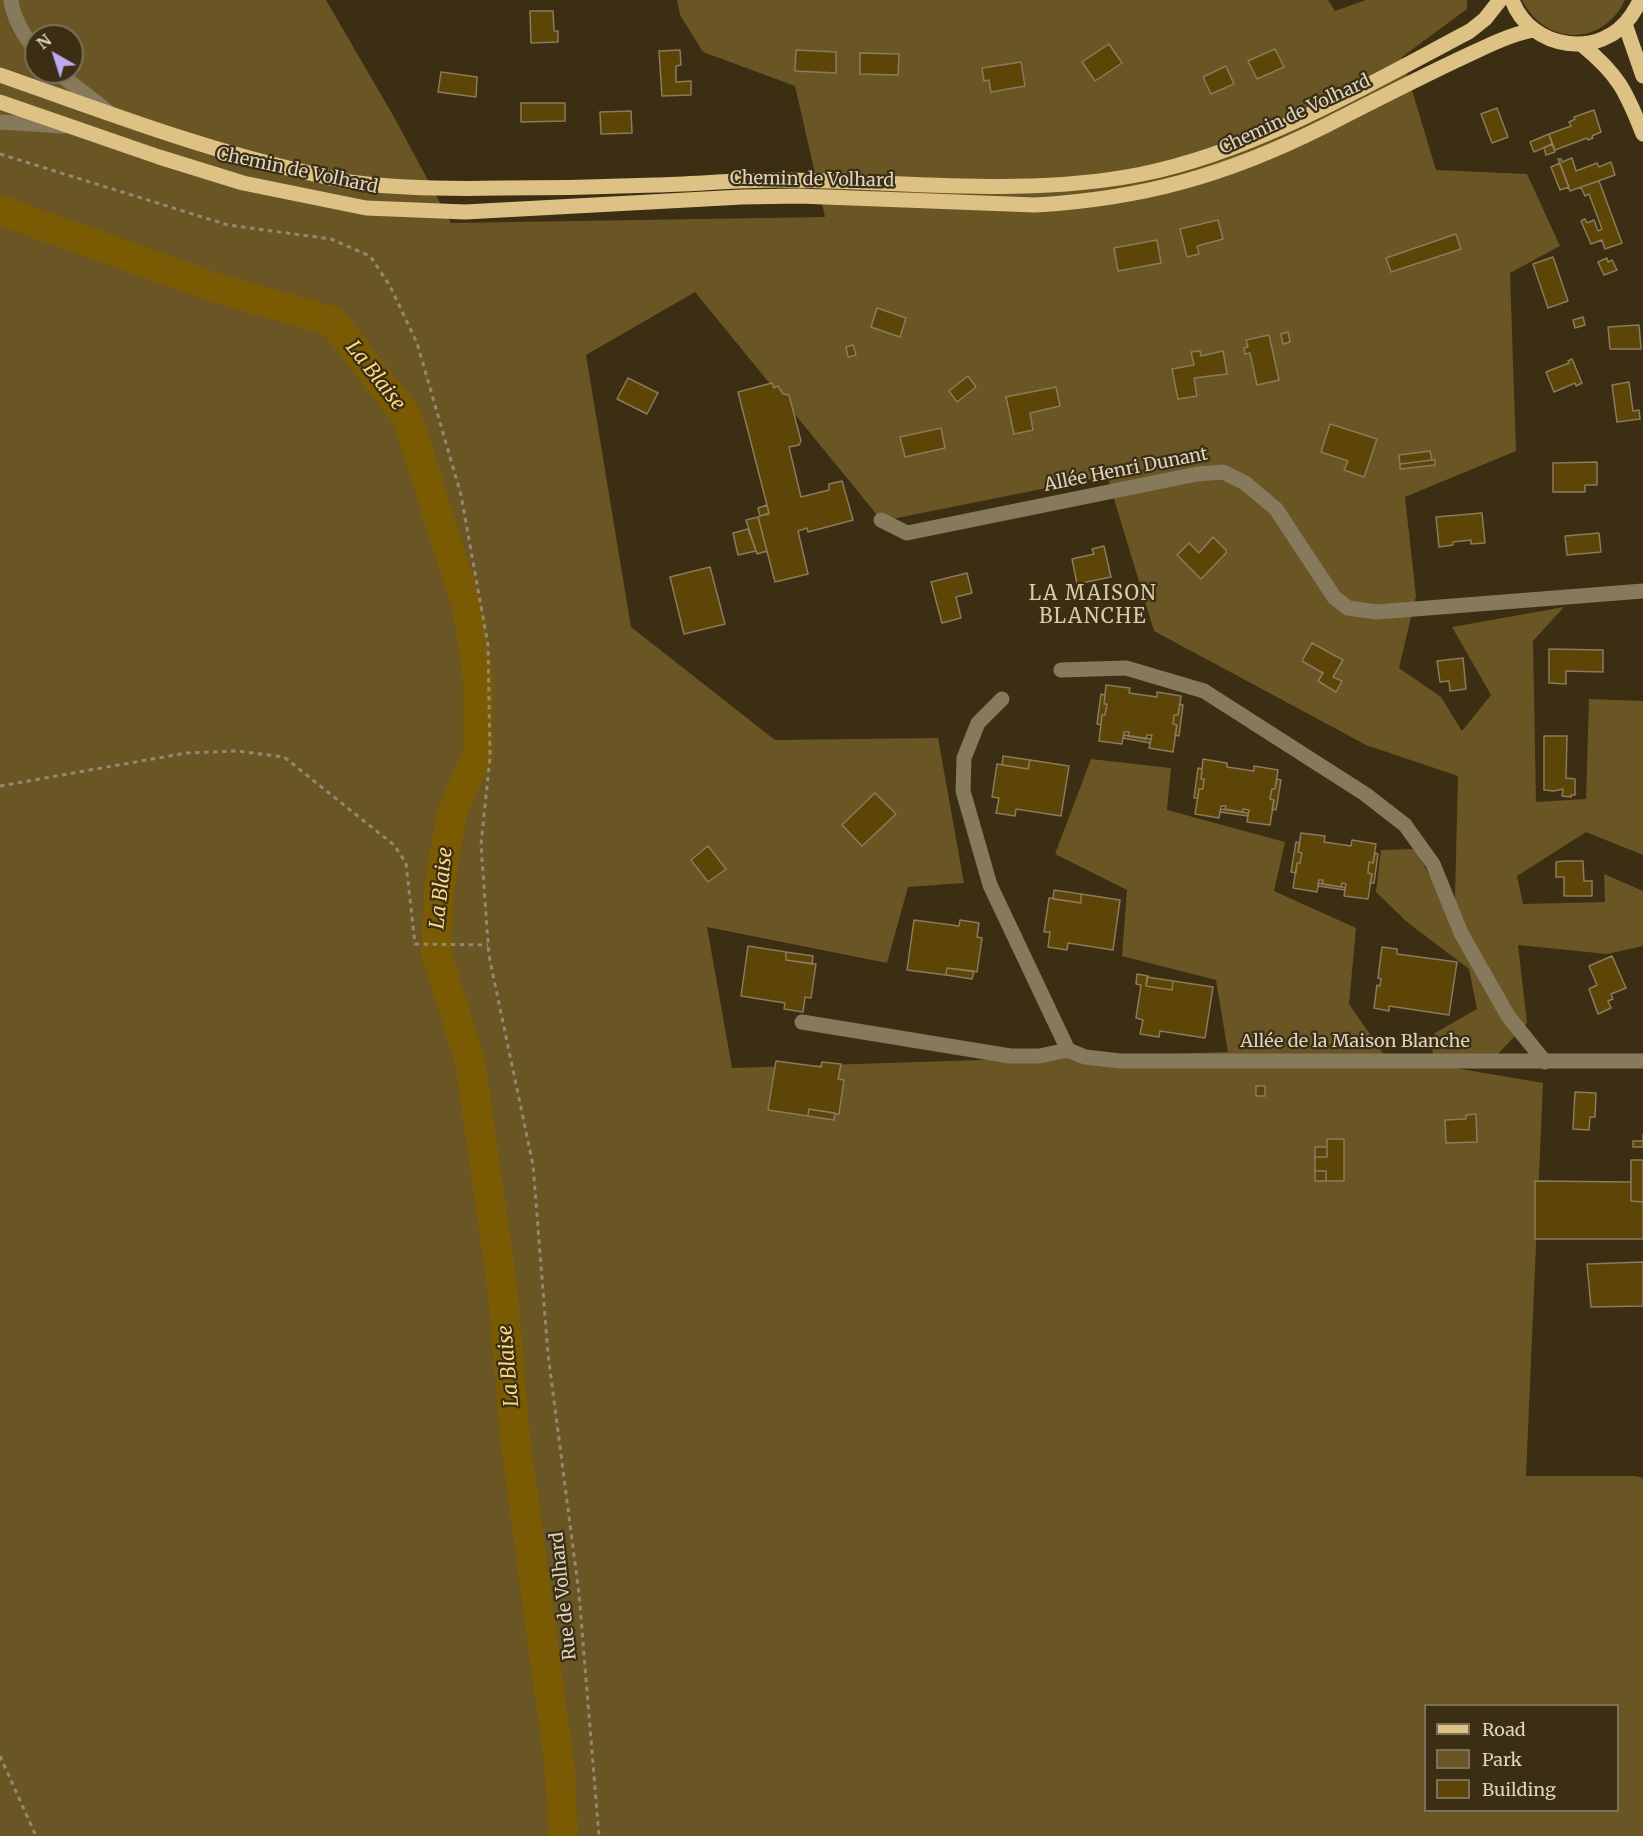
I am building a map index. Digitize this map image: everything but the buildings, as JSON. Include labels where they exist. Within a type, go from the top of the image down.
[{"type":"main road","name":"Chemin de Volhard","points":[[0,75],[201,145],[281,167],[355,183],[411,188],[634,186],[774,180],[929,185],[1054,185],[1143,174],[1240,145],[1299,118],[1470,31],[1485,19],[1500,0]]},
{"type":"main road","points":[[1512,0],[1521,18],[1533,30],[1548,39],[1564,44],[1582,45],[1598,41],[1625,24],[1640,0]]},
{"type":"main road","points":[[1625,24],[1643,76]]},
{"type":"main road","name":"Chemin de Volhard","points":[[0,102],[243,183],[378,209],[465,213],[788,196],[1035,205],[1074,202],[1169,186],[1218,172],[1321,128],[1499,40],[1533,30]]},
{"type":"main road","points":[[1582,45],[1602,62],[1622,86],[1643,134]]},
{"type":"street","points":[[12,0],[12,10],[24,33]]},
{"type":"street","points":[[72,84],[109,113]]},
{"type":"street","points":[[0,122],[68,126]]},
{"type":"street","name":"Allée Henri Dunant","points":[[881,520],[907,533],[1197,474],[1223,472],[1245,483],[1276,509],[1334,597],[1348,608],[1377,612],[1643,591]]},
{"type":"street","points":[[1061,670],[1126,668],[1204,691],[1365,794],[1405,825],[1433,864],[1461,933],[1508,1016],[1545,1062]]},
{"type":"street","points":[[802,1022],[1010,1056],[1039,1056],[1068,1050],[990,885],[963,791],[964,758],[978,723],[1002,699]]},
{"type":"street","name":"Allée de la Maison Blanche","points":[[1068,1050],[1085,1057],[1120,1061],[1643,1061]]},
{"type":"path","name":"Rue de Volhard","points":[[0,154],[228,225],[332,239],[370,256],[390,286],[417,343],[461,495],[488,645],[490,757],[482,845],[489,956],[533,1165],[548,1354],[579,1594],[599,1836]]},
{"type":"path","points":[[0,786],[186,753],[237,751],[284,758],[394,845],[406,863],[415,944],[488,945]]},
{"type":"path","points":[[0,1756],[36,1836]]},
{"type":"green space","points":[[0,0],[326,0],[394,117],[451,223],[825,217],[795,86],[703,52],[680,15],[677,0],[1328,0],[1335,11],[1366,0],[1467,0],[1467,9],[1402,57],[1436,170],[1527,174],[1560,246],[1510,273],[1516,451],[1405,497],[1416,596],[1399,668],[1441,697],[1462,731],[1491,695],[1452,627],[1564,607],[1533,641],[1536,802],[1586,799],[1589,699],[1643,701],[1643,855],[1586,832],[1517,876],[1523,904],[1605,902],[1604,874],[1643,891],[1643,946],[1607,954],[1518,945],[1527,1023],[1496,1056],[1432,1056],[1435,1033],[1477,1009],[1469,969],[1407,922],[1376,892],[1381,850],[1415,849],[1444,902],[1455,897],[1458,776],[1366,745],[1154,631],[1107,476],[882,521],[695,292],[586,355],[631,627],[775,740],[938,738],[964,883],[908,887],[887,963],[707,927],[732,1068],[1228,1052],[1216,980],[1122,956],[1127,890],[1055,854],[1091,759],[1171,768],[1167,810],[1285,842],[1274,891],[1356,928],[1349,1004],[1385,1056],[1543,1083],[1526,1476],[1635,1476],[1643,1478],[1643,1836],[0,1836]]},
{"type":"green space","points":[[1522,0],[1625,0],[1615,15],[1603,26],[1589,33],[1574,35],[1559,33],[1545,26],[1532,15]]},
{"type":"waterway","name":"La Blaise","points":[[0,210],[216,288],[332,321],[407,416],[468,611],[478,677],[478,754],[452,812],[439,891],[436,953],[470,1061],[503,1293],[515,1437],[560,1770],[563,1836]]},
{"type":"district","name":"LA MAISON BLANCHE","points":[[1093,606]]}]
